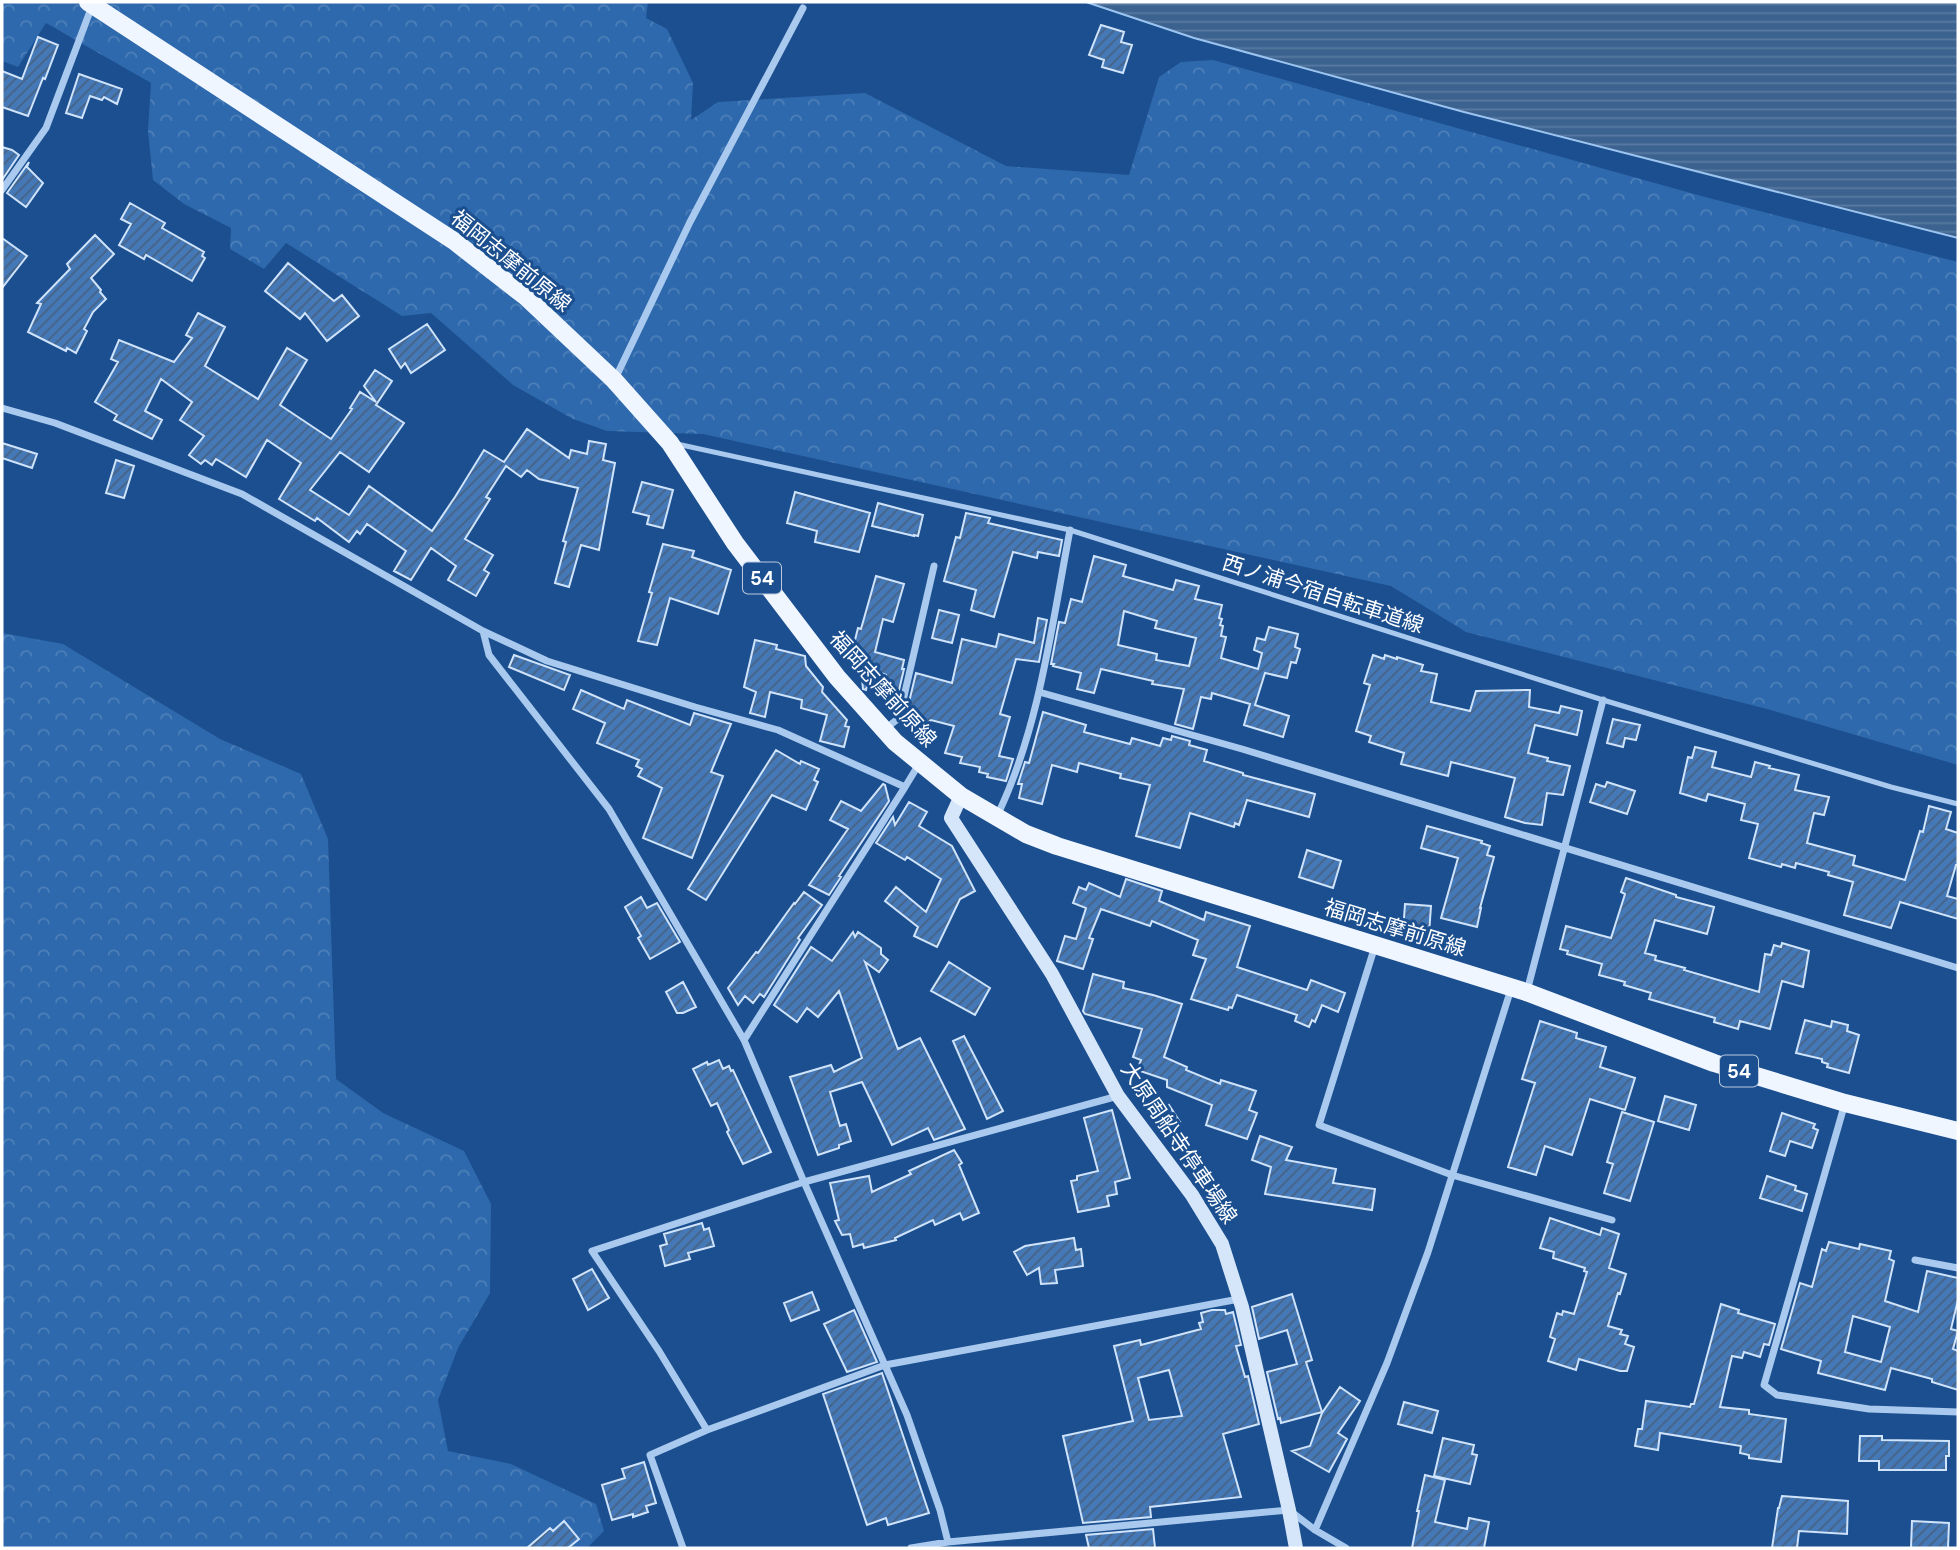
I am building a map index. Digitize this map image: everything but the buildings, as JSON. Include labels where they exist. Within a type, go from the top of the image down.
[{"type":"main road","name":"福岡志摩前原線","points":[[90,4],[454,241],[526,297],[614,380],[670,443],[735,543],[837,677],[884,730],[961,796],[996,818],[1057,846],[1519,990],[1714,1063],[1845,1103],[1958,1131]]},
{"type":"main road","name":"大原周船寺停車場線","points":[[961,796],[951,818],[1052,974],[1118,1096],[1192,1195],[1222,1244],[1239,1299],[1296,1548]]},
{"type":"street","points":[[2,190],[46,128],[90,4]]},
{"type":"street","points":[[614,380],[690,222],[803,8]]},
{"type":"street","points":[[2,408],[55,423],[242,494],[483,631],[547,661],[778,730],[905,787]]},
{"type":"street","points":[[996,818],[1006,798],[1039,692],[1070,530]]},
{"type":"street","points":[[884,730],[899,718],[934,566]]},
{"type":"street","points":[[483,631],[489,655],[610,809],[744,1040],[908,1415],[948,1542]]},
{"type":"street","points":[[1039,692],[1242,749],[1958,968]]},
{"type":"street","points":[[1315,1530],[1387,1363],[1519,990],[1566,847],[1603,700]]},
{"type":"street","points":[[744,1040],[920,763]]},
{"type":"street","points":[[1375,945],[1319,1125],[1452,1175],[1612,1220]]},
{"type":"street","points":[[708,1430],[592,1251],[804,1182],[1118,1096]]},
{"type":"street","points":[[1845,1103],[1764,1385],[1777,1395],[1869,1409],[1958,1412]]},
{"type":"street","points":[[1915,1260],[1958,1268]]},
{"type":"street","points":[[683,1548],[650,1455],[708,1430],[885,1365],[1239,1299]]},
{"type":"street","points":[[911,1548],[948,1542],[1289,1510],[1315,1530],[1346,1548]]},
{"type":"lane","name":"西ノ浦今宿自転車道線","points":[[670,443],[1070,530],[1603,700],[1891,787],[1958,804]]},
{"type":"green space","points":[[2,2],[648,2],[646,18],[667,29],[693,83],[691,120],[718,102],[865,93],[1006,166],[1129,175],[1159,77],[1181,62],[1213,60],[1705,197],[1958,262],[1958,765],[1767,709],[1466,632],[1391,586],[703,434],[607,431],[573,419],[513,385],[431,313],[402,316],[286,243],[264,269],[230,249],[231,228],[184,204],[153,180],[148,131],[151,83],[46,23],[18,67],[2,61]]},
{"type":"green space","points":[[2,633],[63,644],[220,739],[301,774],[328,839],[336,1079],[383,1113],[464,1151],[491,1204],[490,1293],[458,1348],[438,1400],[448,1451],[511,1464],[596,1504],[604,1531],[587,1548],[2,1548]]},
{"type":"shaded area","points":[[1086,2],[1958,2],[1958,238],[1464,112],[1194,38]]}]
